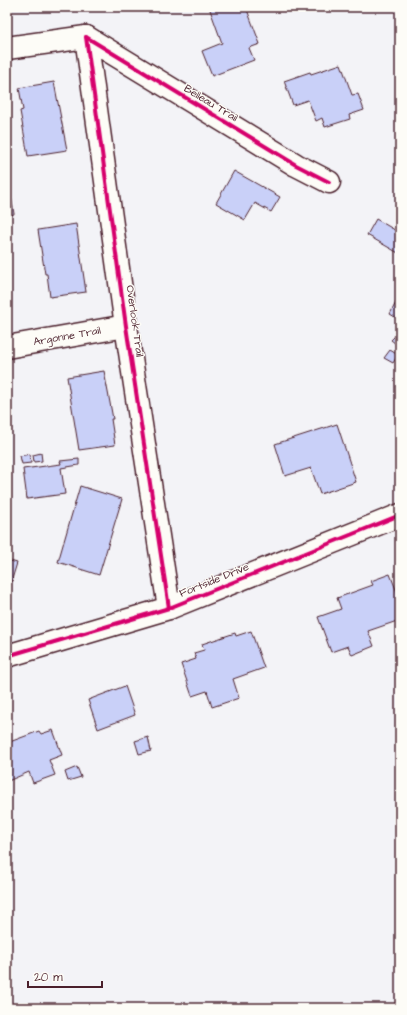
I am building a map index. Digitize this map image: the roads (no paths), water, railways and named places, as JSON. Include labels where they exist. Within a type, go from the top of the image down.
[{"type":"street","points":[[7,48],[86,38]]},
{"type":"street","name":"Belleau Trail","points":[[86,38],[296,165],[329,182]]},
{"type":"street","name":"Overlook Trail","points":[[86,38],[126,326],[169,608]]},
{"type":"street","name":"Argonne Trail","points":[[7,347],[126,326]]},
{"type":"street","name":"Fortside Drive","points":[[7,656],[169,608],[400,515]]}]
